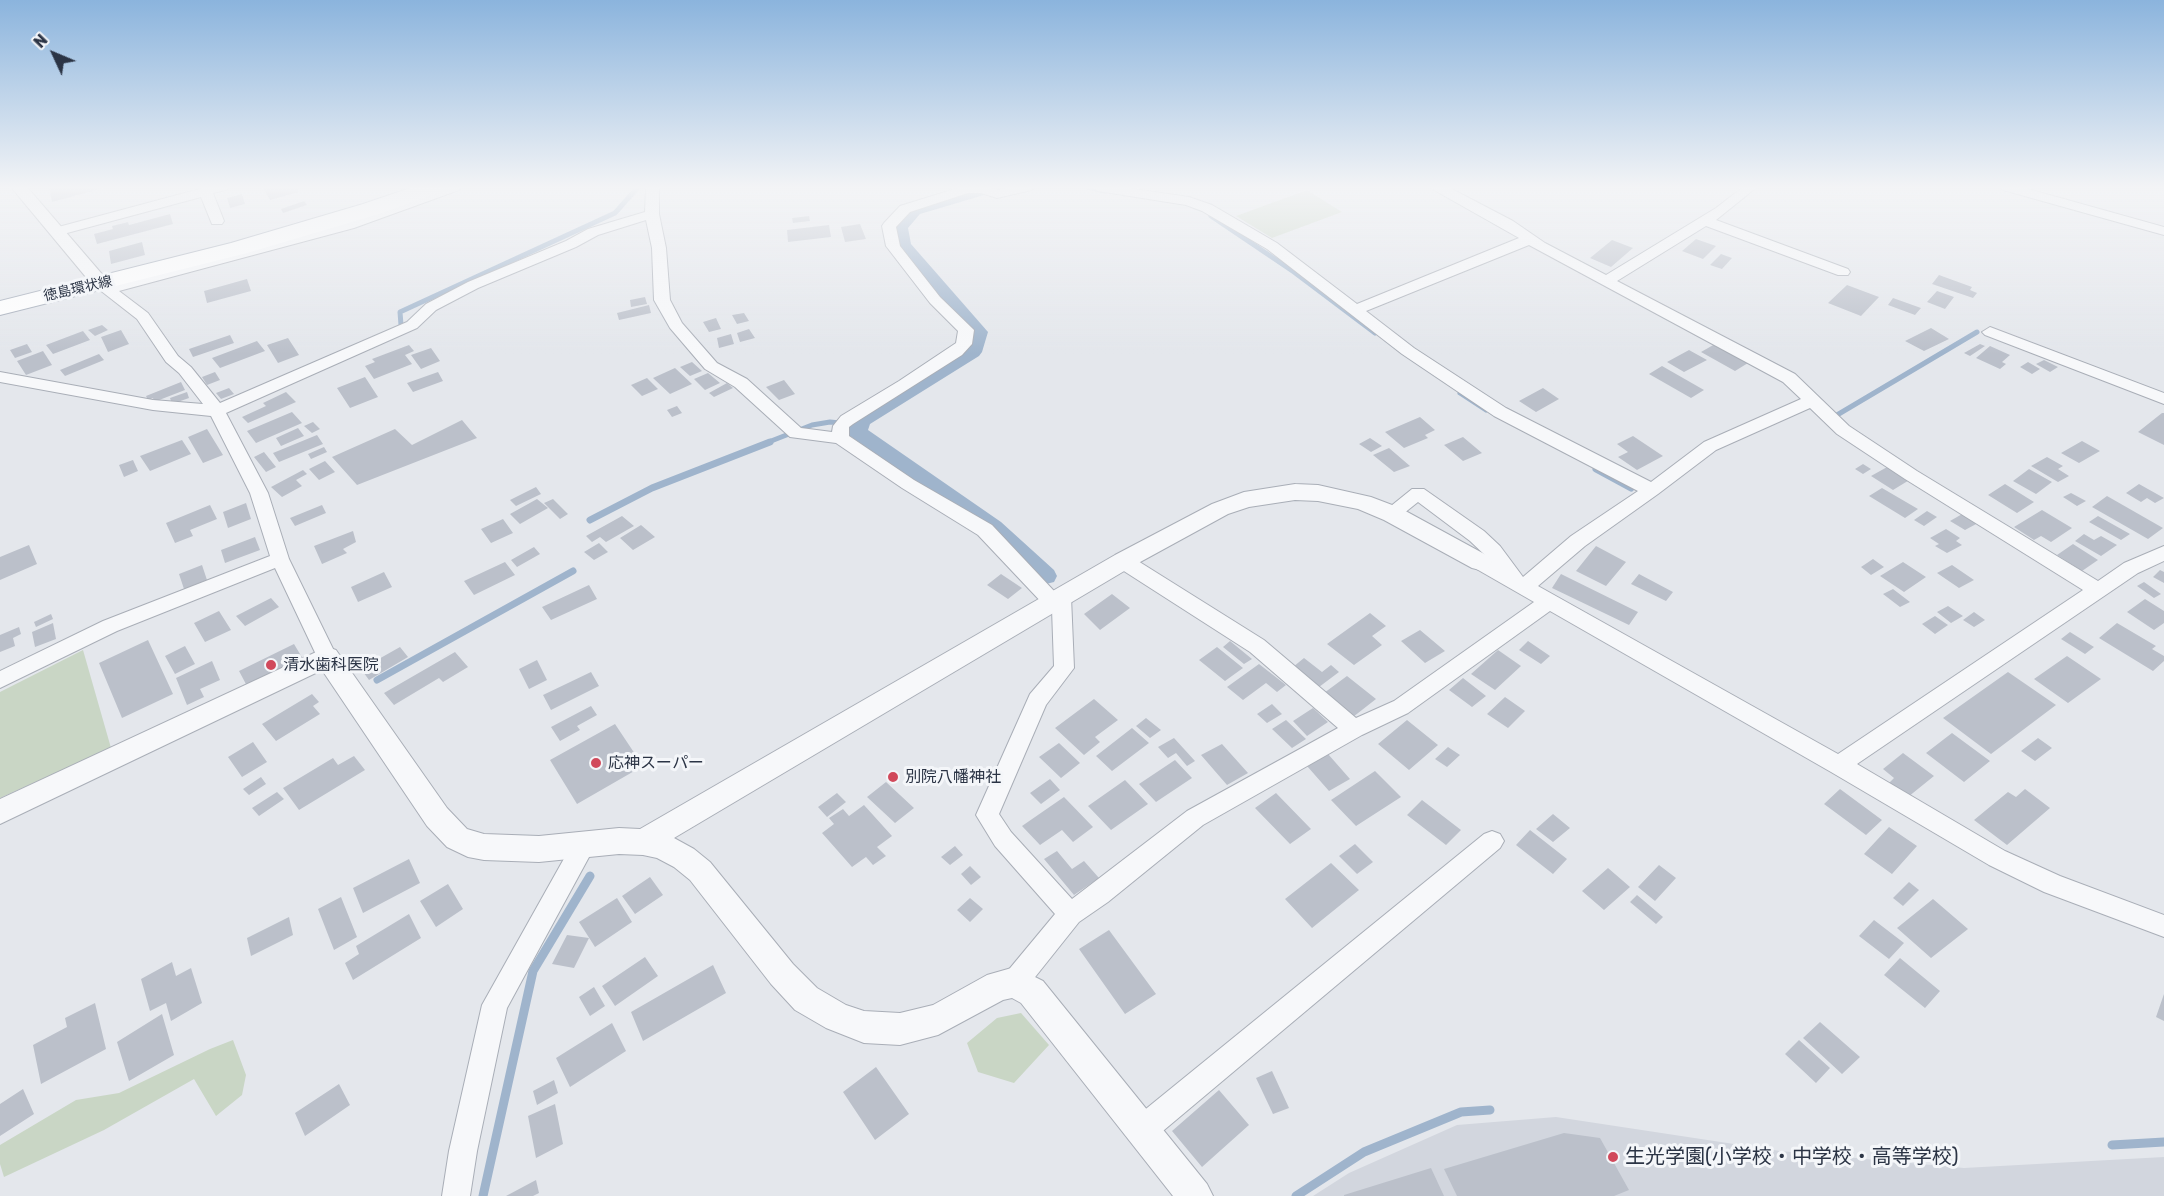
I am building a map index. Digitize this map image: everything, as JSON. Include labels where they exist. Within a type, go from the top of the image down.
[{"type":"main road","name":"徳島環状線","points":[[0,308],[104,287],[256,243]]},
{"type":"street","points":[[65,243],[104,287],[143,316],[172,359],[185,370],[217,411],[259,493],[280,559],[327,657],[437,817],[457,838],[468,844],[492,848],[538,849],[619,841],[643,842],[663,847],[684,858],[700,871],[782,974],[806,999],[837,1017],[864,1027],[900,1029],[938,1019],[998,986],[1014,982],[1070,914],[1100,894],[1195,818],[1354,729],[1401,707],[1549,601]]},
{"type":"street","points":[[104,287],[279,243]]},
{"type":"street","points":[[0,376],[153,405],[217,411],[412,325],[431,308],[473,285],[573,243]]},
{"type":"street","points":[[659,243],[662,300],[675,325],[711,366],[741,382],[793,431],[843,428],[956,352],[964,344],[966,330],[935,300],[892,243]]},
{"type":"street","points":[[1267,243],[1408,351],[1500,412],[1652,490]]},
{"type":"street","points":[[1354,311],[1521,243]]},
{"type":"street","points":[[1537,243],[1789,378],[1843,430],[1911,475],[2098,590]]},
{"type":"street","points":[[1606,281],[1669,243]]},
{"type":"street","points":[[1764,243],[1843,272]]},
{"type":"street","points":[[1990,333],[2164,399]]},
{"type":"street","points":[[1520,585],[1710,446],[1811,401]]},
{"type":"street","points":[[843,428],[908,484],[985,530],[1057,599],[1064,668],[1037,700],[987,815],[1003,838],[1070,914]]},
{"type":"street","points":[[643,842],[1057,599],[1220,509],[1244,500],[1271,494],[1318,493],[1363,502],[1392,514],[1839,765],[1997,858],[2052,884],[2164,926]]},
{"type":"street","points":[[1392,514],[1418,493],[1477,536],[1520,585]]},
{"type":"street","points":[[1839,765],[2131,568],[2164,553]]},
{"type":"street","points":[[0,680],[110,626],[280,559]]},
{"type":"street","points":[[1123,561],[1257,646],[1354,729]]},
{"type":"street","points":[[0,812],[327,657]]},
{"type":"street","points":[[1141,1131],[1492,841]]},
{"type":"street","points":[[456,1196],[463,1151],[495,1005],[583,846]]},
{"type":"street","points":[[1014,982],[1032,992],[1195,1196]]},
{"type":"shaded area","name":"生光学園(小学校・中学校・高等学校)","points":[[1556,1117],[1780,1151],[1964,1168],[2164,1157],[2164,1196],[1313,1196],[1349,1173],[1457,1125]]},
{"type":"green space","points":[[83,650],[111,748],[0,798],[0,692]]},
{"type":"green space","points":[[1021,1013],[1049,1045],[1014,1083],[978,1072],[967,1043],[997,1018]]},
{"type":"green space","points":[[233,1040],[246,1075],[242,1095],[216,1116],[194,1079],[104,1130],[4,1177],[0,1164],[0,1145],[76,1100],[119,1093]]},
{"type":"building","points":[[142,243],[145,255],[111,264],[109,251]]},
{"type":"building","points":[[1609,243],[1619,243],[1633,248],[1611,267],[1590,258]]},
{"type":"building","points":[[1692,243],[1707,243],[1716,246],[1703,259],[1682,251]]},
{"type":"building","points":[[1721,254],[1732,258],[1722,269],[1710,265]]},
{"type":"building","points":[[1939,275],[1972,287],[1970,290],[1977,293],[1973,298],[1932,284]]},
{"type":"building","points":[[247,279],[251,291],[207,303],[204,291]]},
{"type":"building","points":[[1847,285],[1879,297],[1861,316],[1828,303]]},
{"type":"building","points":[[1937,291],[1954,297],[1945,309],[1927,302]]},
{"type":"building","points":[[645,297],[647,304],[631,307],[630,300]]},
{"type":"building","points":[[1893,298],[1921,308],[1915,315],[1888,305]]},
{"type":"building","points":[[649,305],[651,313],[619,320],[617,313]]},
{"type":"building","points":[[744,313],[749,321],[737,324],[732,315]]},
{"type":"building","points":[[716,318],[721,329],[709,332],[703,322]]},
{"type":"building","points":[[102,325],[108,330],[95,336],[88,330]]},
{"type":"building","points":[[1931,328],[1949,339],[1924,351],[1905,341]]},
{"type":"building","points":[[749,329],[755,338],[740,342],[737,333]]},
{"type":"building","points":[[121,330],[129,344],[108,352],[101,337]]},
{"type":"building","points":[[83,331],[90,340],[53,354],[46,345]]},
{"type":"building","points":[[731,334],[734,344],[719,348],[717,338]]},
{"type":"building","points":[[230,335],[234,343],[193,357],[189,349]]},
{"type":"building","points":[[288,338],[299,355],[278,363],[267,345]]},
{"type":"building","points":[[257,341],[265,351],[220,368],[212,358]]},
{"type":"building","points":[[27,344],[32,352],[15,358],[10,350]]},
{"type":"building","points":[[1715,344],[1748,363],[1735,371],[1701,352]]},
{"type":"building","points":[[1980,344],[1985,346],[1970,356],[1964,353]]},
{"type":"building","points":[[409,345],[414,351],[405,355],[412,364],[374,379],[365,366],[375,362],[372,359]]},
{"type":"building","points":[[1990,346],[2010,355],[2002,362],[2006,364],[2000,369],[1976,358]]},
{"type":"building","points":[[431,348],[440,361],[421,369],[411,355]]},
{"type":"building","points":[[1689,350],[1707,360],[1684,372],[1667,362]]},
{"type":"building","points":[[43,351],[52,365],[26,375],[17,361]]},
{"type":"building","points":[[99,354],[104,360],[65,376],[60,370]]},
{"type":"building","points":[[2044,360],[2058,367],[2050,372],[2036,364]]},
{"type":"building","points":[[692,362],[702,371],[690,376],[680,367]]},
{"type":"building","points":[[2028,362],[2040,369],[2032,374],[2020,367]]},
{"type":"building","points":[[1662,366],[1704,390],[1691,398],[1649,374]]},
{"type":"building","points":[[675,368],[692,384],[670,394],[653,378]]},
{"type":"building","points":[[215,372],[220,380],[207,385],[202,377]]},
{"type":"building","points":[[438,372],[443,381],[413,392],[407,383]]},
{"type":"building","points":[[708,373],[720,383],[705,390],[694,379]]},
{"type":"building","points":[[365,377],[378,397],[350,408],[337,388]]},
{"type":"building","points":[[647,378],[658,389],[642,396],[631,385]]},
{"type":"building","points":[[784,380],[795,394],[779,400],[766,387]]},
{"type":"building","points":[[181,382],[185,390],[154,402],[153,398],[148,400],[146,396]]},
{"type":"building","points":[[727,383],[733,388],[714,397],[709,393]]},
{"type":"building","points":[[229,388],[234,394],[221,399],[216,393]]},
{"type":"building","points":[[1543,388],[1559,399],[1536,412],[1519,401]]},
{"type":"building","points":[[187,392],[189,398],[172,404],[170,398]]},
{"type":"building","points":[[286,392],[296,402],[248,423],[242,417],[266,406],[263,403]]},
{"type":"building","points":[[677,406],[682,413],[672,417],[667,410]]},
{"type":"building","points":[[292,412],[302,423],[256,443],[247,431]]},
{"type":"building","points":[[2164,413],[2164,445],[2138,432]]},
{"type":"building","points":[[1420,417],[1435,430],[1425,435],[1428,438],[1404,448],[1385,432]]},
{"type":"building","points":[[462,420],[477,438],[357,485],[332,457],[395,429],[412,445]]},
{"type":"building","points":[[313,422],[320,429],[312,433],[304,426]]},
{"type":"building","points":[[298,428],[304,436],[281,446],[276,438]]},
{"type":"building","points":[[207,429],[223,455],[203,463],[188,437]]},
{"type":"building","points":[[317,435],[323,444],[279,462],[273,453]]},
{"type":"building","points":[[1633,436],[1663,456],[1637,470],[1618,457],[1628,452],[1617,444]]},
{"type":"building","points":[[1463,437],[1482,453],[1463,461],[1444,445]]},
{"type":"building","points":[[1370,438],[1382,446],[1371,452],[1359,444]]},
{"type":"building","points":[[182,440],[191,454],[150,471],[140,456]]},
{"type":"building","points":[[2082,441],[2100,451],[2079,463],[2061,453]]},
{"type":"building","points":[[324,447],[327,452],[311,459],[308,454]]},
{"type":"building","points":[[1389,448],[1410,466],[1394,472],[1373,455]]},
{"type":"building","points":[[264,452],[276,467],[266,472],[254,457]]},
{"type":"building","points":[[2047,457],[2063,466],[2058,469],[2069,476],[2058,482],[2031,466]]},
{"type":"building","points":[[133,460],[138,471],[124,477],[119,465]]},
{"type":"building","points":[[325,461],[335,472],[319,480],[309,469]]},
{"type":"building","points":[[1863,464],[1871,469],[1863,474],[1855,469]]},
{"type":"building","points":[[1889,466],[1911,479],[1893,490],[1871,476]]},
{"type":"building","points":[[2029,469],[2052,482],[2036,494],[2013,481]]},
{"type":"building","points":[[303,470],[307,474],[296,480],[302,486],[282,497],[271,487]]},
{"type":"building","points":[[2005,484],[2034,502],[2017,513],[1988,495]]},
{"type":"building","points":[[2139,484],[2164,498],[2155,503],[2147,498],[2141,502],[2126,493]]},
{"type":"building","points":[[536,487],[541,494],[516,506],[510,500]]},
{"type":"building","points":[[1882,488],[1918,509],[1905,518],[1869,496]]},
{"type":"building","points":[[2071,493],[2086,501],[2077,506],[2063,497]]},
{"type":"building","points":[[2107,496],[2163,528],[2148,539],[2092,507]]},
{"type":"building","points":[[537,499],[548,508],[520,524],[510,514]]},
{"type":"building","points":[[553,499],[568,514],[560,519],[544,503]]},
{"type":"building","points":[[246,503],[251,519],[228,528],[223,512]]},
{"type":"building","points":[[210,505],[217,519],[190,530],[193,536],[175,543],[166,523]]},
{"type":"building","points":[[322,505],[326,513],[295,526],[290,518]]},
{"type":"building","points":[[2042,510],[2072,528],[2051,542],[2041,536],[2034,540],[2014,527]]},
{"type":"building","points":[[1927,511],[1937,517],[1924,526],[1914,520]]},
{"type":"building","points":[[1964,513],[1978,523],[1965,530],[1950,521]]},
{"type":"building","points":[[622,516],[634,526],[606,542],[600,537],[592,542],[586,536]]},
{"type":"building","points":[[2098,516],[2130,534],[2121,540],[2089,522]]},
{"type":"building","points":[[503,519],[513,533],[491,543],[481,529]]},
{"type":"building","points":[[641,525],[655,537],[633,550],[620,538]]},
{"type":"building","points":[[1946,529],[1960,538],[1956,541],[1962,545],[1947,553],[1935,546],[1939,544],[1930,538]]},
{"type":"building","points":[[353,531],[356,542],[343,549],[347,553],[322,564],[314,546]]},
{"type":"building","points":[[2084,534],[2094,540],[2101,536],[2117,545],[2101,556],[2075,541]]},
{"type":"building","points":[[255,537],[260,550],[225,563],[221,550]]},
{"type":"building","points":[[599,543],[608,552],[594,560],[584,552]]},
{"type":"building","points":[[2073,544],[2098,560],[2082,571],[2057,555]]},
{"type":"building","points":[[29,545],[37,564],[0,580],[0,557]]},
{"type":"building","points":[[1596,546],[1626,562],[1606,586],[1576,571]]},
{"type":"building","points":[[534,547],[540,554],[517,567],[511,560]]},
{"type":"building","points":[[1873,559],[1884,567],[1871,575],[1861,567]]},
{"type":"building","points":[[505,562],[515,575],[474,595],[464,581]]},
{"type":"building","points":[[1903,562],[1926,577],[1904,592],[1880,576]]},
{"type":"building","points":[[202,565],[207,580],[184,589],[179,574]]},
{"type":"building","points":[[1952,565],[1974,580],[1959,588],[1937,573]]},
{"type":"building","points":[[2160,570],[2164,572],[2164,583],[2153,577]]},
{"type":"building","points":[[384,572],[392,587],[358,602],[351,587]]},
{"type":"building","points":[[1001,574],[1022,588],[1008,599],[987,585]]},
{"type":"building","points":[[1561,574],[1638,612],[1629,625],[1552,588]]},
{"type":"building","points":[[1639,574],[1673,592],[1666,601],[1631,584]]},
{"type":"building","points":[[2144,582],[2161,594],[2154,598],[2137,586]]},
{"type":"building","points":[[589,585],[597,599],[551,620],[542,607]]},
{"type":"building","points":[[1893,589],[1910,602],[1900,607],[1883,594]]},
{"type":"building","points":[[1112,594],[1130,608],[1100,630],[1084,614]]},
{"type":"building","points":[[271,598],[279,607],[245,626],[236,616]]},
{"type":"building","points":[[2145,599],[2164,611],[2164,623],[2154,630],[2127,612]]},
{"type":"building","points":[[1948,606],[1963,616],[1951,623],[1937,612]]},
{"type":"building","points":[[219,611],[231,630],[205,642],[194,623]]},
{"type":"building","points":[[1974,612],[1985,620],[1974,627],[1963,620]]},
{"type":"building","points":[[1370,613],[1386,626],[1372,636],[1382,645],[1354,665],[1327,644]]},
{"type":"building","points":[[51,614],[53,619],[36,627],[34,622]]},
{"type":"building","points":[[1935,616],[1948,625],[1935,634],[1922,624]]},
{"type":"building","points":[[53,623],[56,639],[35,647],[32,632]]},
{"type":"building","points":[[2117,623],[2156,646],[2152,649],[2164,656],[2164,661],[2153,671],[2099,638]]},
{"type":"building","points":[[19,627],[21,634],[13,638],[15,646],[0,652],[0,635]]},
{"type":"building","points":[[1420,630],[1445,651],[1425,663],[1401,641]]},
{"type":"building","points":[[2070,632],[2094,647],[2085,654],[2061,639]]},
{"type":"building","points":[[148,640],[173,694],[122,718],[99,663]]},
{"type":"building","points":[[1230,641],[1252,659],[1244,664],[1223,647]]},
{"type":"building","points":[[1528,641],[1550,656],[1541,664],[1519,650]]},
{"type":"building","name":"清水歯科医院","points":[[294,644],[303,659],[247,686],[239,671]]},
{"type":"building","points":[[185,646],[195,664],[175,674],[165,656]]},
{"type":"building","points":[[400,647],[408,657],[369,680],[361,669]]},
{"type":"building","points":[[1217,647],[1243,668],[1225,681],[1199,660]]},
{"type":"building","points":[[1498,650],[1521,666],[1495,690],[1471,674]]},
{"type":"building","points":[[455,652],[468,667],[443,682],[439,678],[394,705],[384,693]]},
{"type":"building","points":[[2067,656],[2101,679],[2068,703],[2034,679]]},
{"type":"building","points":[[1304,658],[1322,672],[1331,665],[1339,672],[1319,687],[1293,667]]},
{"type":"building","points":[[537,660],[547,680],[529,689],[519,669]]},
{"type":"building","points":[[212,661],[220,680],[200,689],[204,697],[187,705],[176,678]]},
{"type":"building","points":[[1259,664],[1286,685],[1277,692],[1266,683],[1243,700],[1227,687]]},
{"type":"building","points":[[591,672],[599,686],[551,710],[543,695]]},
{"type":"building","points":[[2008,672],[2056,705],[1991,754],[1943,718]]},
{"type":"building","points":[[1347,676],[1376,699],[1353,717],[1324,693]]},
{"type":"building","points":[[1463,678],[1486,696],[1472,707],[1449,690]]},
{"type":"building","points":[[312,694],[319,702],[313,706],[320,714],[276,741],[262,724]]},
{"type":"building","points":[[1505,697],[1525,711],[1508,728],[1487,714]]},
{"type":"building","points":[[1094,699],[1118,720],[1095,737],[1100,742],[1084,755],[1055,728]]},
{"type":"building","points":[[1272,704],[1282,714],[1267,723],[1257,714]]},
{"type":"building","points":[[591,706],[597,715],[577,726],[580,730],[560,741],[551,727]]},
{"type":"building","points":[[1313,708],[1328,722],[1307,736],[1293,721]]},
{"type":"building","points":[[1146,718],[1161,730],[1150,738],[1136,726]]},
{"type":"building","points":[[1286,720],[1306,739],[1292,748],[1272,729]]},
{"type":"building","points":[[1407,720],[1438,745],[1409,770],[1378,744]]},
{"type":"building","name":"応神スーパー","points":[[615,724],[643,766],[577,804],[550,760]]},
{"type":"building","points":[[1132,728],[1149,743],[1112,771],[1096,756]]},
{"type":"building","points":[[1952,733],[1990,761],[1964,782],[1926,753]]},
{"type":"building","points":[[1174,738],[1195,761],[1187,766],[1176,753],[1168,758],[1158,747]]},
{"type":"building","points":[[2038,738],[2052,748],[2035,761],[2021,751]]},
{"type":"building","points":[[253,742],[267,762],[242,777],[228,757]]},
{"type":"building","points":[[1059,743],[1080,763],[1061,778],[1039,757]]},
{"type":"building","points":[[1222,744],[1248,773],[1227,785],[1201,755]]},
{"type":"building","points":[[1448,747],[1460,755],[1447,767],[1435,759]]},
{"type":"building","points":[[1903,753],[1934,776],[1908,797],[1889,783],[1894,778],[1883,769]]},
{"type":"building","points":[[1328,754],[1350,779],[1329,791],[1307,766]]},
{"type":"building","points":[[354,756],[365,770],[299,810],[283,788],[333,758],[338,765]]},
{"type":"building","points":[[1175,760],[1192,778],[1156,802],[1139,784]]},
{"type":"building","points":[[1375,771],[1401,797],[1356,826],[1331,800]]},
{"type":"building","points":[[261,777],[266,784],[249,795],[243,789]]},
{"type":"building","points":[[1050,779],[1060,790],[1041,804],[1030,793]]},
{"type":"building","points":[[1125,780],[1148,804],[1111,830],[1088,806]]},
{"type":"building","points":[[886,782],[914,808],[895,823],[867,797]]},
{"type":"building","points":[[1840,789],[1882,820],[1866,835],[1824,804]]},
{"type":"building","points":[[2025,789],[2050,808],[2007,845],[1974,820],[2008,792],[2016,797]]},
{"type":"building","points":[[277,792],[284,799],[259,816],[252,808]]},
{"type":"building","points":[[837,793],[846,802],[827,817],[818,807]]},
{"type":"building","points":[[1276,793],[1311,829],[1290,844],[1255,808]]},
{"type":"building","points":[[1064,797],[1093,827],[1073,842],[1062,830],[1040,845],[1022,826]]},
{"type":"building","points":[[1422,800],[1461,830],[1446,845],[1407,815]]},
{"type":"building","points":[[864,805],[892,836],[877,847],[886,856],[873,865],[866,857],[852,867],[822,833],[834,824],[829,818],[843,809],[849,816]]},
{"type":"building","points":[[1553,814],[1570,828],[1553,842],[1536,829]]},
{"type":"building","points":[[1889,827],[1917,846],[1892,874],[1864,854]]},
{"type":"building","points":[[1530,830],[1567,859],[1553,874],[1516,845]]},
{"type":"building","points":[[1355,844],[1373,862],[1357,874],[1339,856]]},
{"type":"building","points":[[955,846],[963,855],[950,865],[941,857]]},
{"type":"building","points":[[1057,851],[1072,869],[1084,861],[1099,878],[1074,895],[1044,859]]},
{"type":"building","points":[[409,859],[420,883],[363,913],[353,888]]},
{"type":"building","points":[[1331,863],[1359,890],[1312,928],[1285,899]]},
{"type":"building","points":[[1659,865],[1676,878],[1655,901],[1638,887]]},
{"type":"building","points":[[970,866],[981,877],[971,885],[961,874]]},
{"type":"building","points":[[1608,868],[1630,887],[1604,910],[1582,891]]},
{"type":"building","points":[[650,877],[663,895],[635,914],[622,896]]},
{"type":"building","points":[[1909,882],[1919,890],[1903,906],[1893,898]]},
{"type":"building","points":[[448,884],[463,909],[436,927],[420,901]]},
{"type":"building","points":[[1637,895],[1663,917],[1656,924],[1630,902]]},
{"type":"building","points":[[341,897],[357,937],[334,950],[318,909]]},
{"type":"building","points":[[617,898],[632,922],[595,947],[579,922]]},
{"type":"building","points":[[970,898],[983,909],[970,922],[957,910]]},
{"type":"building","points":[[1933,899],[1968,929],[1931,958],[1897,928]]},
{"type":"building","points":[[409,914],[421,938],[353,980],[345,963],[359,954],[356,946]]},
{"type":"building","points":[[289,917],[293,935],[251,956],[247,938]]},
{"type":"building","points":[[1874,920],[1904,943],[1889,959],[1859,936]]},
{"type":"building","points":[[1109,930],[1156,994],[1125,1014],[1079,949]]},
{"type":"building","points":[[567,935],[589,938],[574,968],[552,964]]},
{"type":"building","points":[[645,957],[658,976],[615,1006],[602,986]]},
{"type":"building","points":[[1900,958],[1940,991],[1925,1008],[1884,975]]},
{"type":"building","points":[[172,962],[176,976],[191,968],[202,1003],[171,1021],[166,1003],[150,1011],[141,979]]},
{"type":"building","points":[[713,965],[726,993],[643,1041],[631,1012]]},
{"type":"building","points":[[594,987],[605,1006],[590,1016],[579,997]]},
{"type":"building","points":[[2164,994],[2164,1021],[2156,1017]]},
{"type":"building","points":[[95,1003],[106,1049],[41,1084],[33,1045],[67,1027],[65,1018]]},
{"type":"building","points":[[162,1014],[174,1055],[129,1081],[117,1042]]},
{"type":"building","points":[[1820,1022],[1860,1057],[1842,1074],[1803,1038]]},
{"type":"building","points":[[612,1023],[626,1051],[570,1087],[556,1058]]},
{"type":"building","points":[[1799,1040],[1830,1068],[1816,1083],[1785,1054]]},
{"type":"building","points":[[876,1067],[909,1114],[875,1140],[843,1092]]},
{"type":"building","points":[[1272,1071],[1289,1108],[1273,1114],[1256,1078]]},
{"type":"building","points":[[554,1080],[558,1093],[537,1105],[533,1091]]},
{"type":"building","points":[[339,1084],[350,1105],[305,1136],[295,1113]]},
{"type":"building","points":[[23,1089],[34,1114],[0,1136],[0,1104]]},
{"type":"building","points":[[1219,1090],[1249,1125],[1202,1167],[1172,1131]]},
{"type":"building","points":[[555,1104],[563,1144],[536,1158],[528,1116]]},
{"type":"building","points":[[1564,1133],[1600,1138],[1629,1190],[1614,1196],[1457,1196],[1444,1169]]},
{"type":"building","points":[[1431,1168],[1444,1196],[1344,1196],[1344,1195]]},
{"type":"building","points":[[536,1180],[539,1193],[533,1196],[506,1196]]},
{"type":"waterway","points":[[401,325],[400,312],[550,243]]},
{"type":"waterway","points":[[903,243],[979,332],[973,352],[862,420],[857,432],[993,527],[1046,576]]},
{"type":"waterway","points":[[1251,243],[1375,333]]},
{"type":"waterway","points":[[1837,415],[1977,332]]},
{"type":"waterway","points":[[1460,393],[1486,410]]},
{"type":"waterway","points":[[766,443],[812,425],[830,422],[860,425]]},
{"type":"waterway","points":[[590,520],[652,488],[770,442]]},
{"type":"waterway","points":[[1596,469],[1631,488]]},
{"type":"waterway","points":[[377,680],[573,571]]},
{"type":"waterway","points":[[483,1196],[533,971],[590,876]]},
{"type":"waterway","points":[[1296,1196],[1364,1152],[1461,1112],[1490,1110]]},
{"type":"waterway","points":[[2112,1145],[2164,1142]]},
{"type":"place","name":"清水歯科医院","points":[[271,665]]},
{"type":"place","name":"応神スーパー","points":[[596,763]]},
{"type":"place","name":"別院八幡神社","points":[[893,777]]},
{"type":"place","name":"生光学園(小学校・中学校・高等学校)","points":[[1613,1157]]}]
